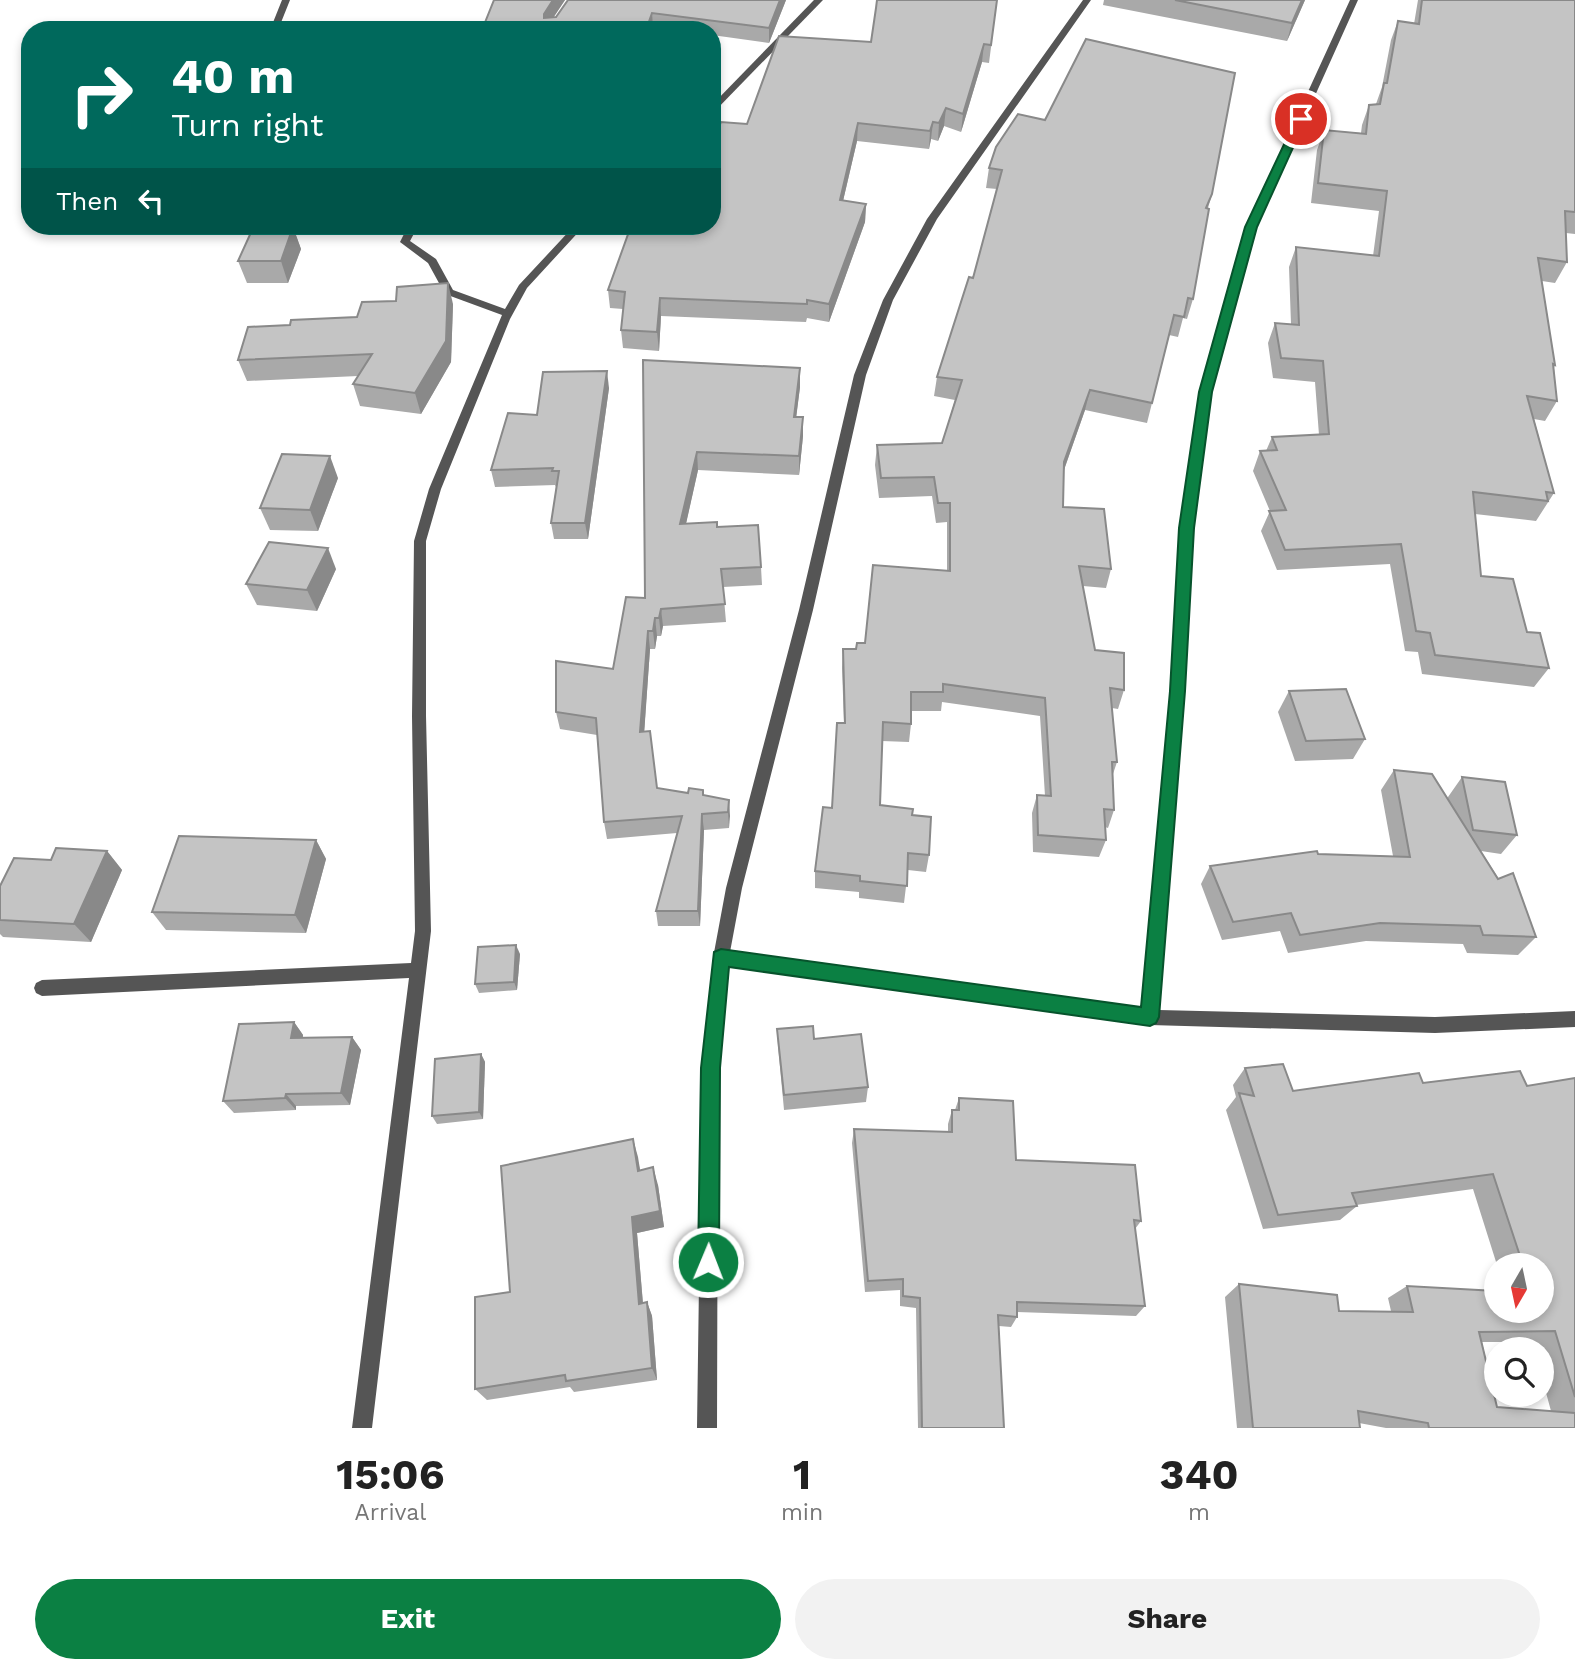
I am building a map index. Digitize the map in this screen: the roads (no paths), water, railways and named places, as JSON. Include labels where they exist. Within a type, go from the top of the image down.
[{"type":"street","points":[[278,21],[286,0]]},
{"type":"street","points":[[721,102],[819,0]]},
{"type":"street","points":[[707,1428],[710,1068],[721,957],[734,888],[806,610],[860,375],[888,300],[932,219],[1087,0]]},
{"type":"street","points":[[1150,1017],[1178,691],[1186,528],[1206,392],[1251,227],[1354,0]]},
{"type":"street","points":[[409,235],[405,242],[432,261],[449,292],[508,314]]},
{"type":"street","points":[[362,1428],[423,931],[419,716],[420,541],[435,489],[508,314],[523,287],[571,235]]},
{"type":"street","points":[[721,957],[1150,1017],[1435,1025],[1575,1019]]},
{"type":"street","points":[[42,988],[419,970]]}]
